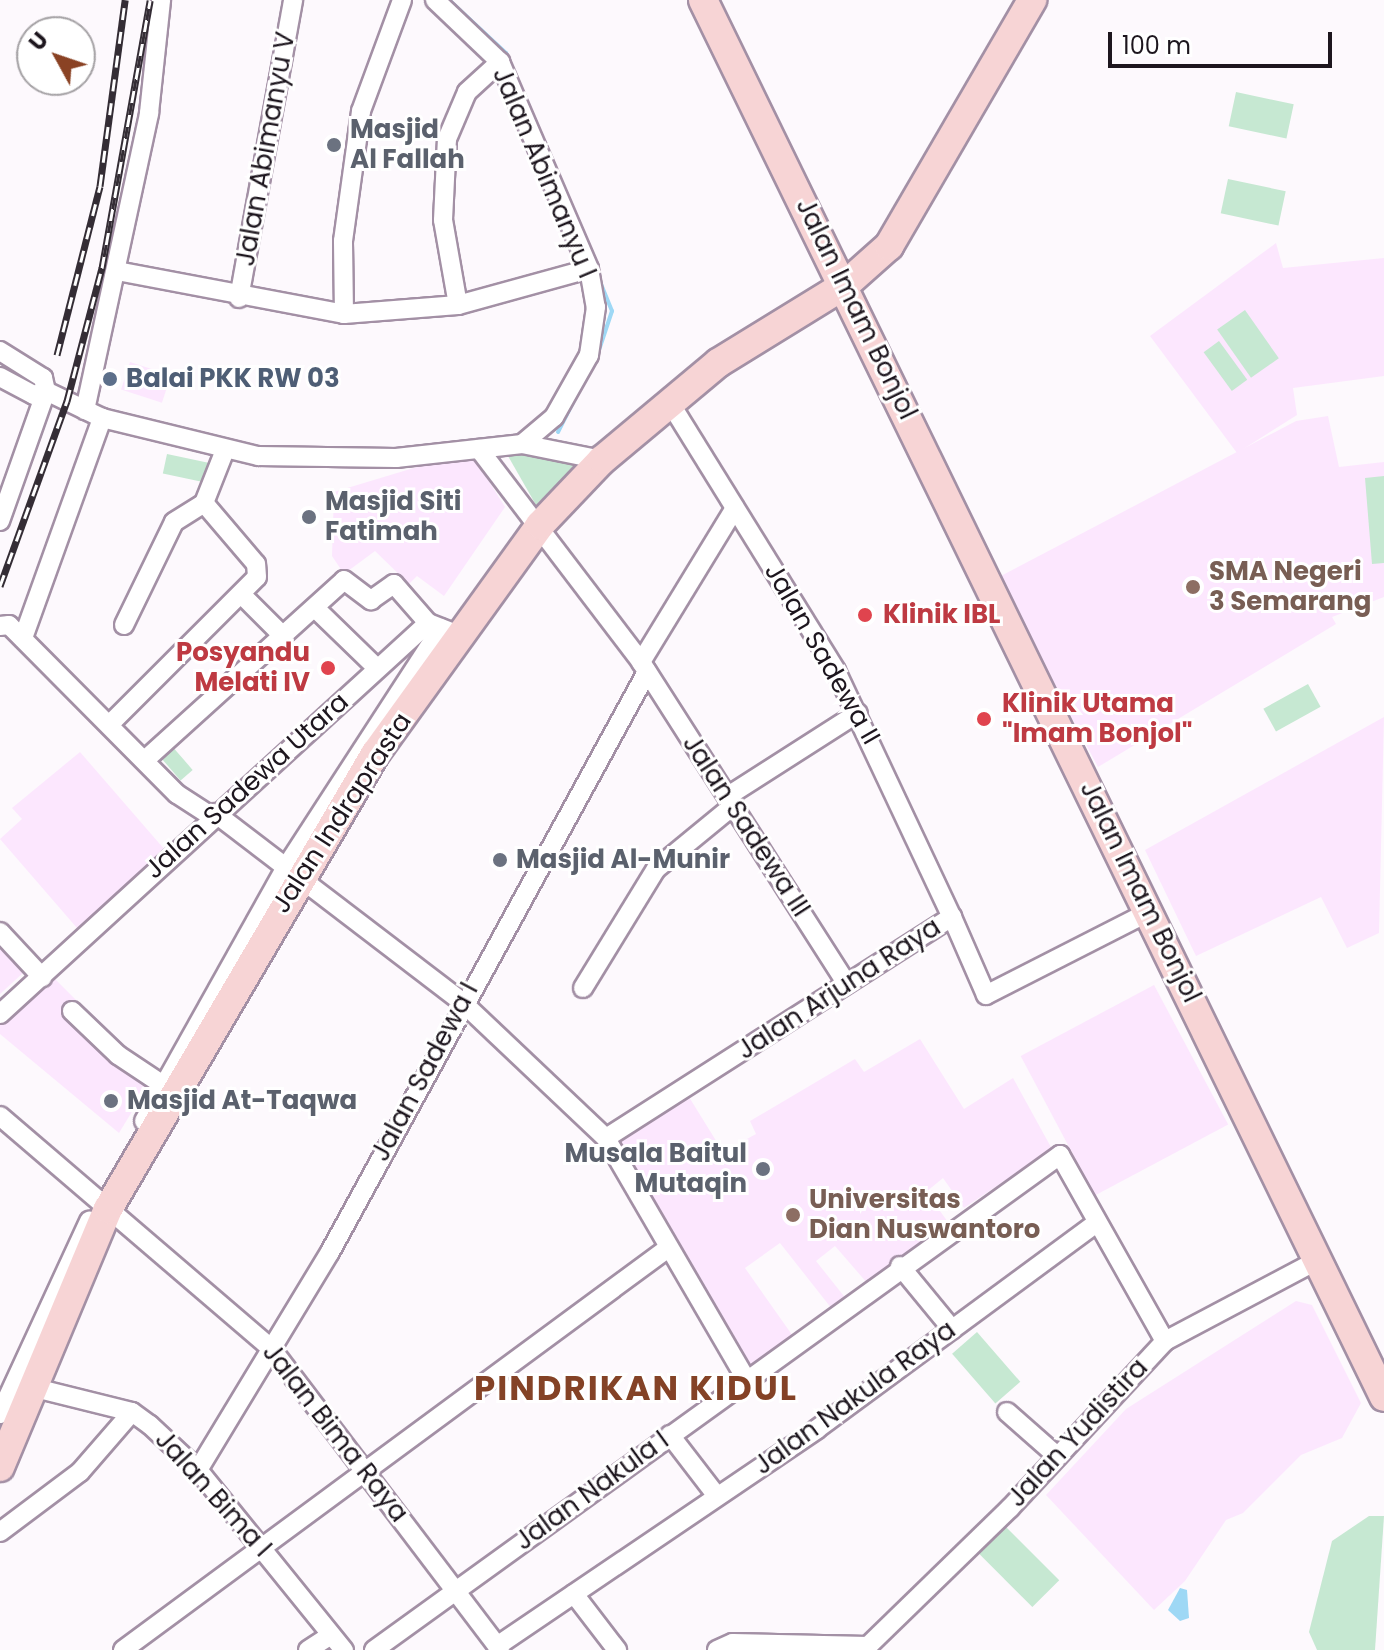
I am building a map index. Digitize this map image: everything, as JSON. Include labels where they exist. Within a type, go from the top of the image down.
[{"type":"main road","name":"Jalan Imam Bonjol","points":[[703,0],[845,285],[1382,1391]]},
{"type":"main road","name":"Jalan Indraprasta","points":[[0,1467],[13,1384],[103,1205],[174,1092],[290,875],[444,629],[602,460],[738,349],[845,285],[889,246],[1032,0]]},
{"type":"street","points":[[23,638],[93,414],[117,271],[149,113],[161,0]]},
{"type":"street","name":"Jalan Abimanyu V","points":[[239,298],[293,0]]},
{"type":"street","points":[[344,314],[343,241],[361,111],[402,0]]},
{"type":"street","name":"Jalan Abimanyu I","points":[[435,0],[500,62],[589,269],[596,307],[589,355],[554,417],[522,444]]},
{"type":"street","points":[[458,305],[443,220],[447,139],[467,92],[500,62]]},
{"type":"street","points":[[117,271],[239,298],[344,314],[458,305],[589,269]]},
{"type":"street","points":[[0,351],[43,378],[46,391],[0,521]]},
{"type":"street","points":[[0,377],[34,395],[46,391],[93,414],[225,450],[359,459],[522,444],[602,460]]},
{"type":"street","name":"Jalan Sadewa II","points":[[670,403],[858,713],[952,917]]},
{"type":"street","name":"Jalan Sadewa III","points":[[479,449],[540,525],[644,667],[845,981]]},
{"type":"street","points":[[124,625],[174,522],[204,503],[225,450]]},
{"type":"street","points":[[111,723],[257,577],[256,564],[204,503]]},
{"type":"street","name":"Jalan Sadewa I","points":[[198,1470],[271,1348],[644,667],[735,508]]},
{"type":"street","points":[[145,760],[344,580],[371,600],[394,584],[444,629]]},
{"type":"street","points":[[241,594],[283,636]]},
{"type":"street","points":[[315,608],[377,668]]},
{"type":"street","points":[[2,625],[23,638],[145,760],[290,875],[461,1001],[606,1138],[746,1379]]},
{"type":"street","name":"Jalan Sadewa Utara","points":[[0,1014],[213,814],[377,668],[444,629]]},
{"type":"street","points":[[583,988],[656,869],[731,800],[858,713]]},
{"type":"street","points":[[103,1205],[290,875]]},
{"type":"street","name":"Jalan Arjuna Raya","points":[[606,1138],[845,981],[952,917],[986,995],[1149,912]]},
{"type":"street","points":[[0,932],[42,977]]},
{"type":"street","points":[[72,1011],[118,1055],[174,1092]]},
{"type":"street","name":"Jalan Bima Raya","points":[[0,1116],[271,1348],[368,1471],[499,1648]]},
{"type":"street","name":"Jalan Nakula I","points":[[374,1650],[900,1266],[1060,1155],[1096,1223]]},
{"type":"street","points":[[1096,1223],[1165,1341]]},
{"type":"street","name":"Jalan Nakula Raya","points":[[499,1648],[952,1329],[1096,1223]]},
{"type":"street","points":[[123,1650],[260,1545],[368,1471],[668,1248]]},
{"type":"street","name":"Jalan Yudistira","points":[[717,1650],[753,1645],[869,1648],[1165,1341],[1318,1260]]},
{"type":"street","points":[[900,1266],[952,1329]]},
{"type":"street","points":[[0,1414],[13,1384]]},
{"type":"street","name":"Jalan Bima I","points":[[13,1384],[132,1412],[198,1470],[344,1650]]},
{"type":"street","points":[[0,1532],[80,1472],[132,1412]]},
{"type":"street","points":[[1007,1412],[1057,1456]]},
{"type":"street","points":[[670,1435],[717,1496]]},
{"type":"street","points":[[574,1594],[617,1650]]},
{"type":"street","points":[[308,1650],[331,1635]]},
{"type":"shaded area","points":[[1276,243],[1283,268],[1384,258],[1384,376],[1293,388],[1297,415],[1237,453],[1150,336]]},
{"type":"shaded area","points":[[130,362],[171,375],[162,403],[121,390]]},
{"type":"shaded area","name":"SMA Negeri 3 Semarang","points":[[1328,416],[1339,467],[1384,462],[1384,597],[1332,617],[1336,624],[1098,767],[997,578],[1296,421]]},
{"type":"shaded area","points":[[470,451],[505,507],[444,596],[417,576],[409,584],[375,551],[344,574],[332,556],[334,492]]},
{"type":"shaded area","points":[[1384,717],[1379,933],[1347,948],[1321,897],[1196,956],[1145,850]]},
{"type":"shaded area","points":[[80,752],[165,850],[77,928],[0,839],[22,819],[12,808]]},
{"type":"shaded area","points":[[0,926],[35,962],[0,994]]},
{"type":"shaded area","points":[[51,975],[153,1077],[119,1133],[0,1034],[0,1021]]},
{"type":"shaded area","points":[[1154,985],[1228,1125],[1095,1195],[1021,1056]]},
{"type":"shaded area","name":"Universitas Dian Nuswantoro","points":[[920,1039],[964,1109],[1013,1078],[1052,1149],[964,1208],[943,1178],[926,1192],[948,1222],[868,1284],[835,1246],[816,1261],[847,1300],[832,1309],[780,1243],[745,1268],[795,1339],[738,1381],[605,1145],[689,1097],[723,1152],[756,1134],[750,1121],[855,1059],[864,1072]]},
{"type":"shaded area","points":[[1296,1301],[1312,1305],[1361,1403],[1342,1438],[1301,1455],[1243,1513],[1226,1520],[1185,1581],[1154,1610],[1046,1495],[1126,1409]]},
{"type":"green space","points":[[1236,92],[1294,104],[1286,139],[1229,126]]},
{"type":"green space","points":[[1228,179],[1286,191],[1278,226],[1221,213]]},
{"type":"green space","points":[[1245,310],[1279,358],[1251,378],[1217,330]]},
{"type":"green space","points":[[1219,341],[1247,380],[1232,391],[1204,352]]},
{"type":"green space","points":[[504,449],[580,461],[536,505]]},
{"type":"green space","points":[[167,454],[213,464],[209,483],[163,474]]},
{"type":"green space","points":[[1384,476],[1384,563],[1372,564],[1365,478]]},
{"type":"green space","points":[[1308,684],[1321,707],[1276,731],[1263,709]]},
{"type":"green space","points":[[171,745],[193,770],[181,780],[159,755]]},
{"type":"green space","points":[[977,1332],[1020,1382],[995,1403],[952,1354]]},
{"type":"green space","points":[[1369,1516],[1384,1516],[1375,1650],[1317,1650],[1309,1632],[1332,1541]]},
{"type":"green space","points":[[997,1518],[1059,1580],[1032,1607],[970,1545]]},
{"type":"water","points":[[1180,1588],[1187,1590],[1189,1618],[1180,1621],[1168,1610]]},
{"type":"waterway","points":[[449,0],[506,53],[517,80]]},
{"type":"waterway","points":[[530,110],[612,311],[596,359]]},
{"type":"waterway","points":[[558,432],[573,402]]},
{"type":"railway","points":[[57,355],[100,186],[125,0]]},
{"type":"railway","points":[[0,586],[67,401],[102,268],[150,0]]},
{"type":"place","name":"Masjid Al Fallah","points":[[334,145]]},
{"type":"place","name":"Balai PKK RW 03","points":[[110,379]]},
{"type":"place","name":"Masjid Siti Fatimah","points":[[309,517]]},
{"type":"place","name":"SMA Negeri 3 Semarang","points":[[1193,587]]},
{"type":"place","name":"Klinik IBL","points":[[865,615]]},
{"type":"place","name":"Posyandu Melati IV","points":[[328,668]]},
{"type":"place","name":"Klinik Utama \"Imam Bonjol\"","points":[[984,719]]},
{"type":"place","name":"Masjid Al-Munir","points":[[500,860]]},
{"type":"place","name":"Masjid At-Taqwa","points":[[111,1101]]},
{"type":"place","name":"Musala Baitul Mutaqin","points":[[763,1169]]},
{"type":"place","name":"Universitas Dian Nuswantoro","points":[[793,1215]]},
{"type":"district","name":"PINDRIKAN KIDUL","points":[[636,1389]]}]
